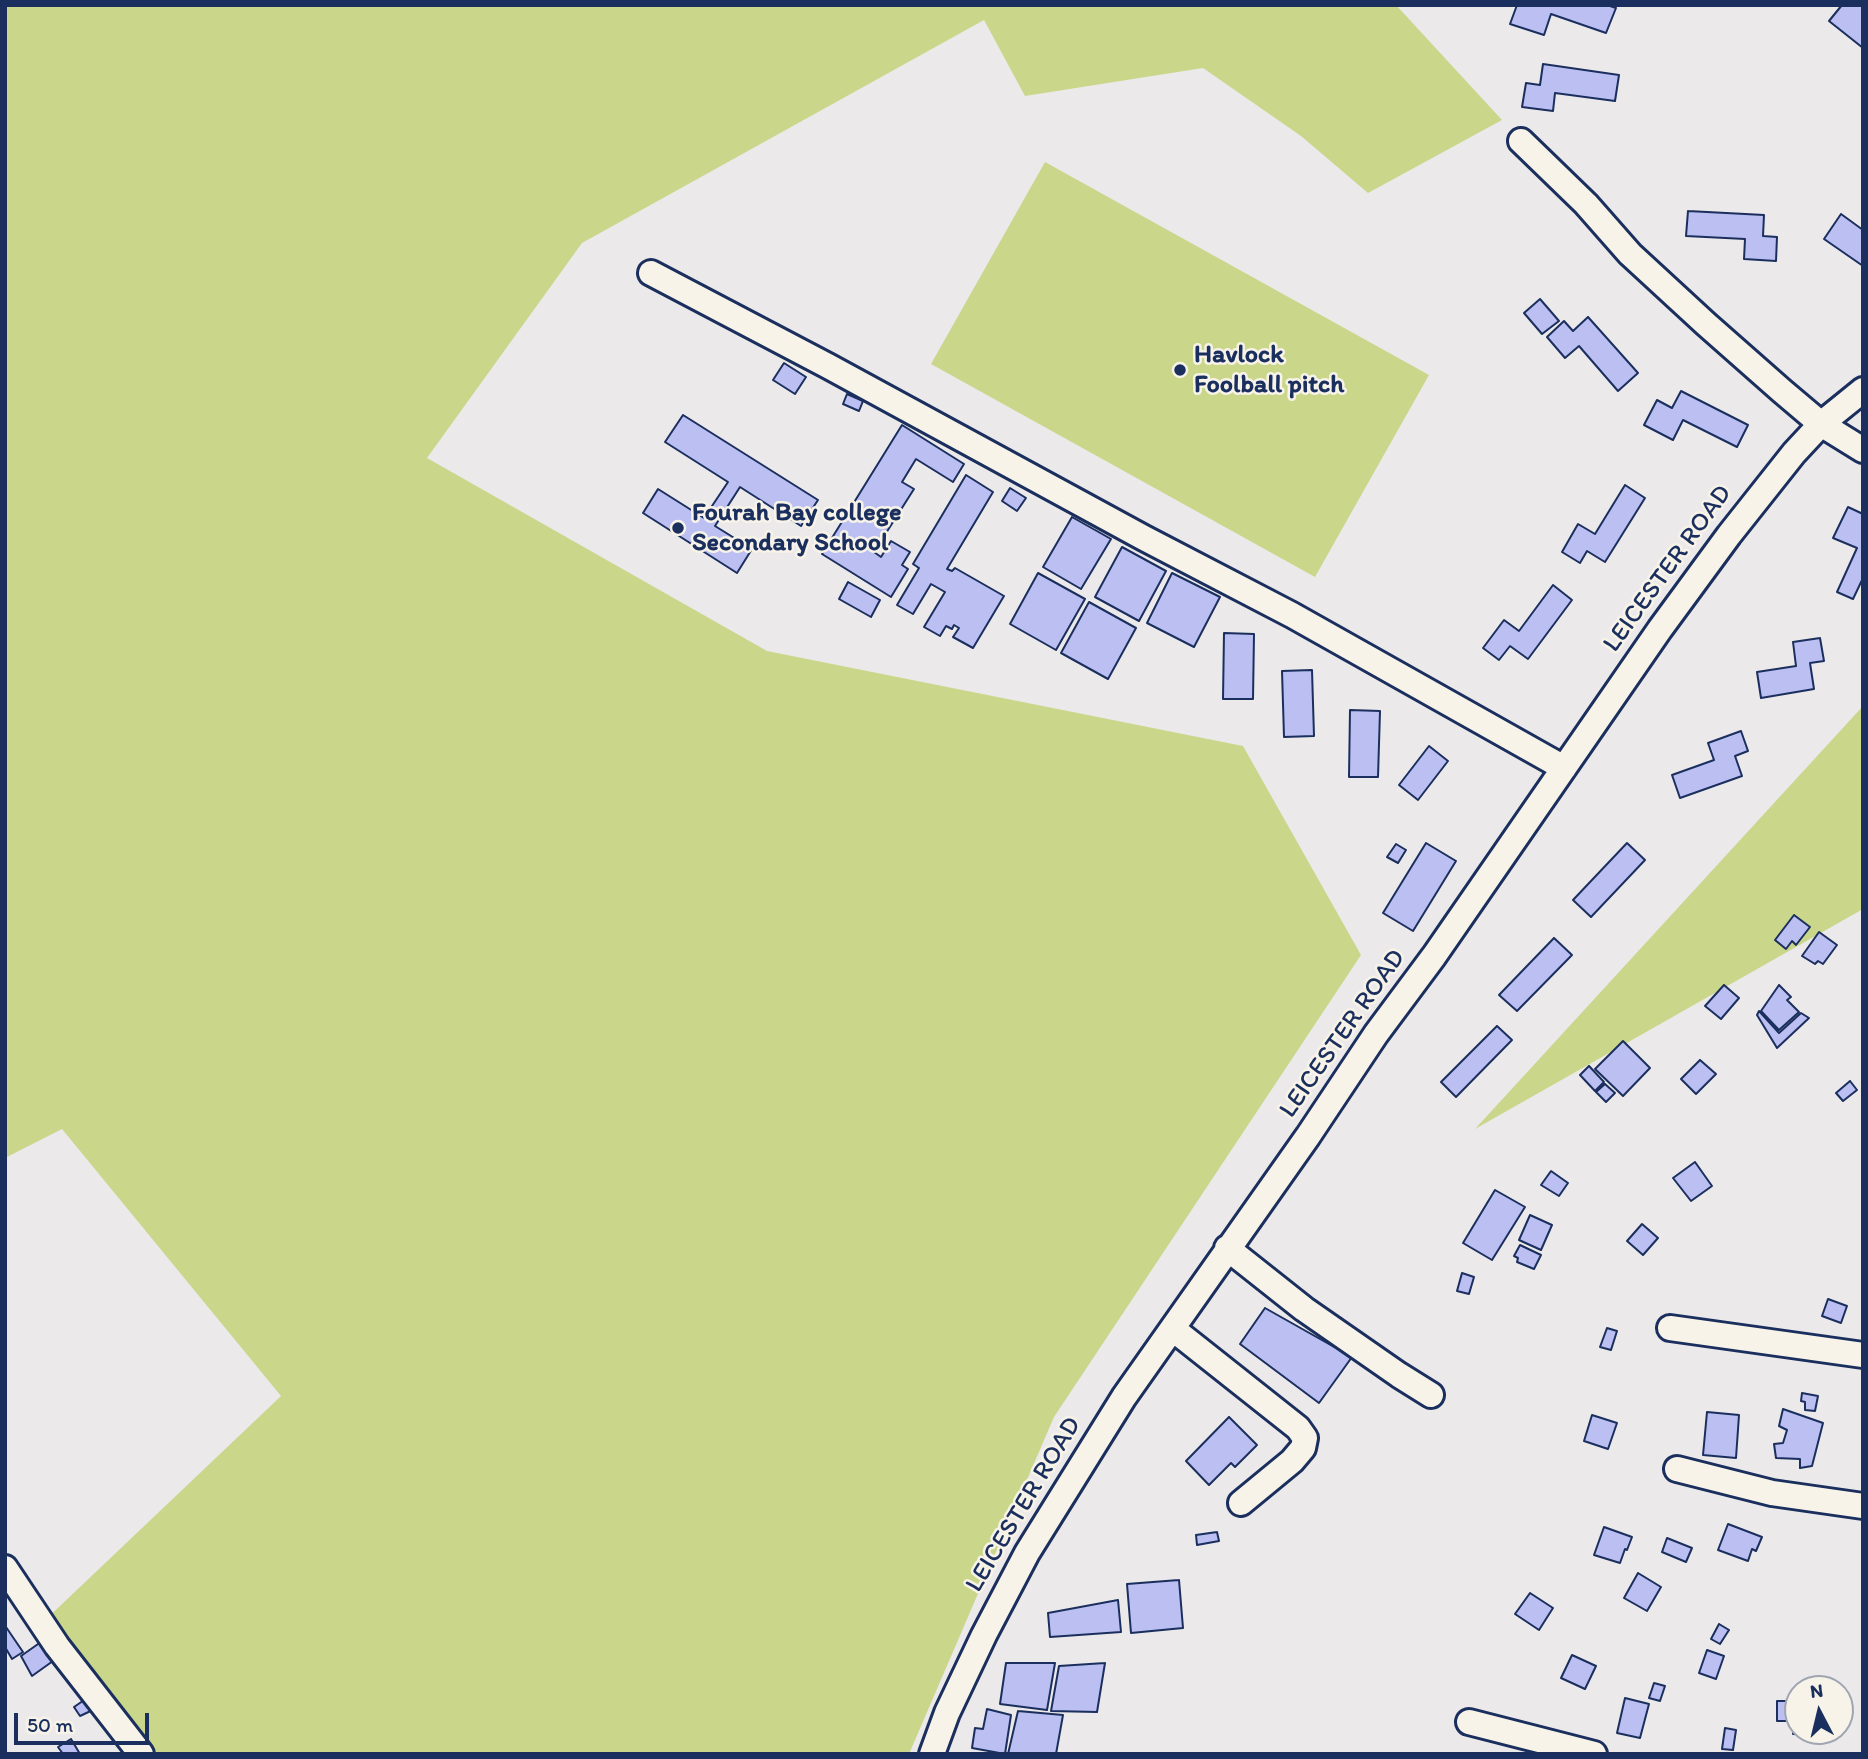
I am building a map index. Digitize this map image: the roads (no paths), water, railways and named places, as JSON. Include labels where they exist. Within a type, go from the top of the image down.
[{"type":"street","points":[[1521,142],[1586,204],[1630,254],[1715,332],[1821,424],[1863,450]]},
{"type":"street","points":[[651,273],[1292,615],[1564,768]]},
{"type":"street","name":"LEICESTER ROAD","points":[[932,1754],[947,1713],[1027,1553],[1124,1397],[1728,535],[1786,462],[1821,424],[1863,390]]},
{"type":"street","points":[[1227,1248],[1304,1309],[1431,1395]]},
{"type":"street","points":[[1670,1328],[1863,1355]]},
{"type":"street","points":[[1173,1329],[1298,1428],[1305,1438],[1303,1448],[1292,1461],[1241,1503]]},
{"type":"street","points":[[1677,1469],[1772,1493],[1863,1506]]},
{"type":"street","points":[[5,1568],[57,1646],[141,1754]]},
{"type":"street","points":[[1469,1722],[1594,1754]]},
{"type":"place","name":"Havlock Foolball pitch","points":[[1180,370]]},
{"type":"place","name":"Fourah Bay college Secondary School","points":[[678,528]]}]
